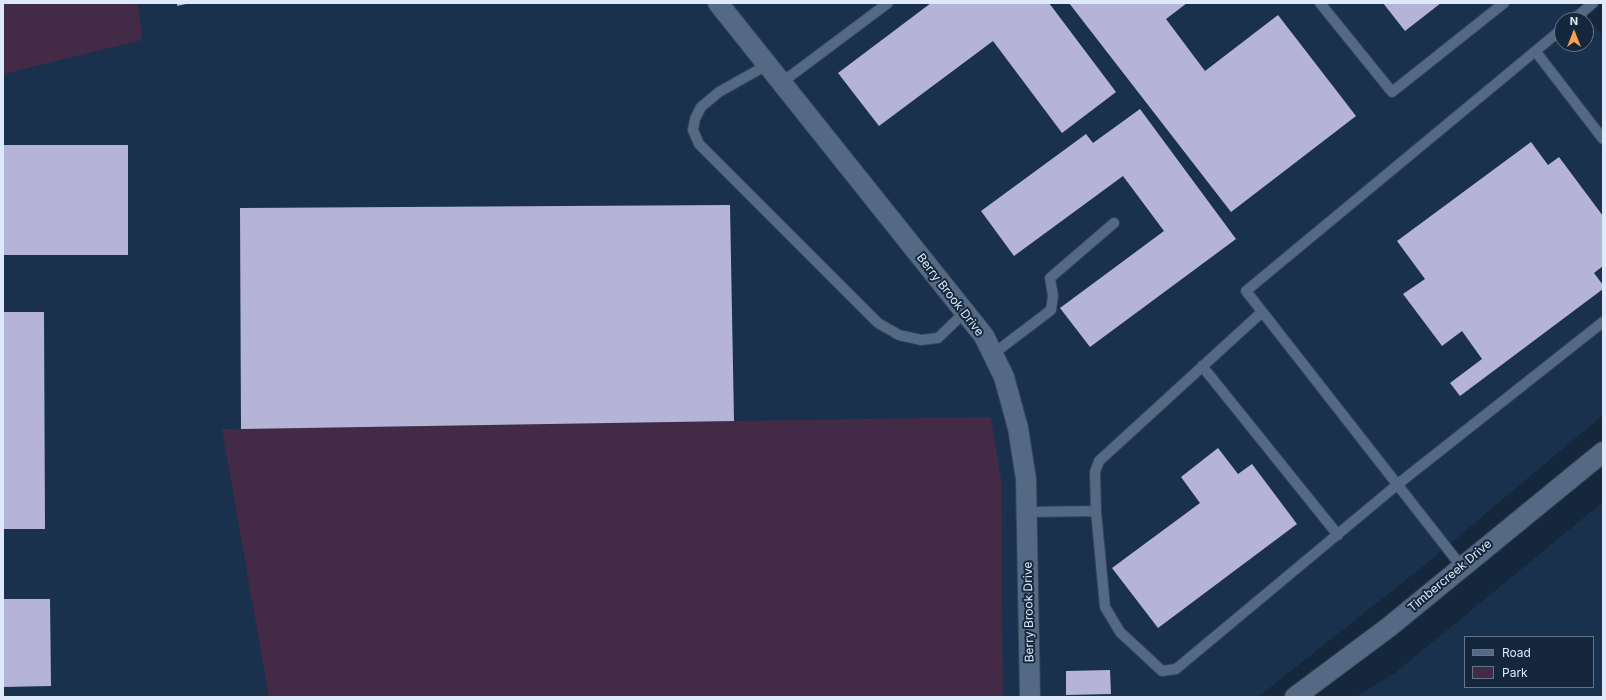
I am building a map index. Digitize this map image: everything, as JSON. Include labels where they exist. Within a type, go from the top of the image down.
[{"type":"street","name":"Berry Brook Drive","points":[[718,3],[984,336],[1004,377],[1018,428],[1026,479],[1030,697]]},
{"type":"street","name":"Timbercreek Drive","points":[[1295,697],[1389,627],[1461,566],[1603,452]]},
{"type":"lane","points":[[781,83],[888,3]]},
{"type":"lane","points":[[1320,3],[1392,92],[1504,3]]},
{"type":"lane","points":[[1583,12],[1594,3]]},
{"type":"lane","points":[[1461,566],[1246,291],[1554,36]]},
{"type":"lane","points":[[1536,52],[1603,139]]},
{"type":"lane","points":[[767,65],[719,92],[701,107],[695,119],[693,130],[699,144],[878,323],[898,335],[921,340],[938,338],[965,312]]},
{"type":"lane","points":[[993,354],[1051,310],[1053,296],[1050,278],[1114,223]]},
{"type":"lane","points":[[1262,312],[1099,460],[1095,472],[1096,511],[1105,607],[1120,632],[1162,671],[1176,669],[1398,484],[1603,322]]},
{"type":"lane","points":[[1202,366],[1338,535]]},
{"type":"lane","points":[[1027,512],[1096,511]]},
{"type":"shaded area","points":[[3,3],[1576,3],[1583,12],[1554,12],[1554,52],[1594,52],[1594,25],[1603,36],[1603,415],[1421,568],[1258,697],[3,697]]},
{"type":"shaded area","points":[[1603,502],[1603,697],[1356,697],[1396,672]]},
{"type":"green space","points":[[3,3],[138,3],[142,40],[3,74]]},
{"type":"green space","points":[[991,417],[1001,479],[1003,697],[269,697],[222,429]]},
{"type":"building","points":[[177,3],[186,3],[186,4],[177,6]]},
{"type":"building","points":[[931,3],[1049,3],[1116,92],[1062,133],[993,41],[879,126],[838,73]]},
{"type":"building","points":[[1069,3],[1187,3],[1166,19],[1205,71],[1278,15],[1356,116],[1231,212]]},
{"type":"building","points":[[1383,3],[1441,3],[1405,31]]},
{"type":"building","points":[[1140,109],[1236,239],[1090,347],[1060,308],[1164,231],[1123,176],[1014,256],[981,211],[1086,134],[1093,143]]},
{"type":"building","points":[[1531,142],[1548,165],[1559,157],[1603,216],[1603,266],[1594,273],[1603,285],[1603,289],[1460,396],[1450,383],[1482,359],[1462,331],[1442,346],[1403,294],[1425,279],[1397,241]]},
{"type":"building","points":[[3,145],[128,145],[128,255],[3,255]]},
{"type":"building","points":[[730,205],[734,421],[241,429],[240,208]]},
{"type":"building","points":[[3,312],[44,312],[45,529],[3,529]]},
{"type":"building","points":[[1218,448],[1238,474],[1252,464],[1297,524],[1158,628],[1112,568],[1200,503],[1181,477]]},
{"type":"building","points":[[3,599],[50,599],[51,686],[3,687]]},
{"type":"building","points":[[1110,670],[1111,694],[1066,695],[1066,671]]}]
